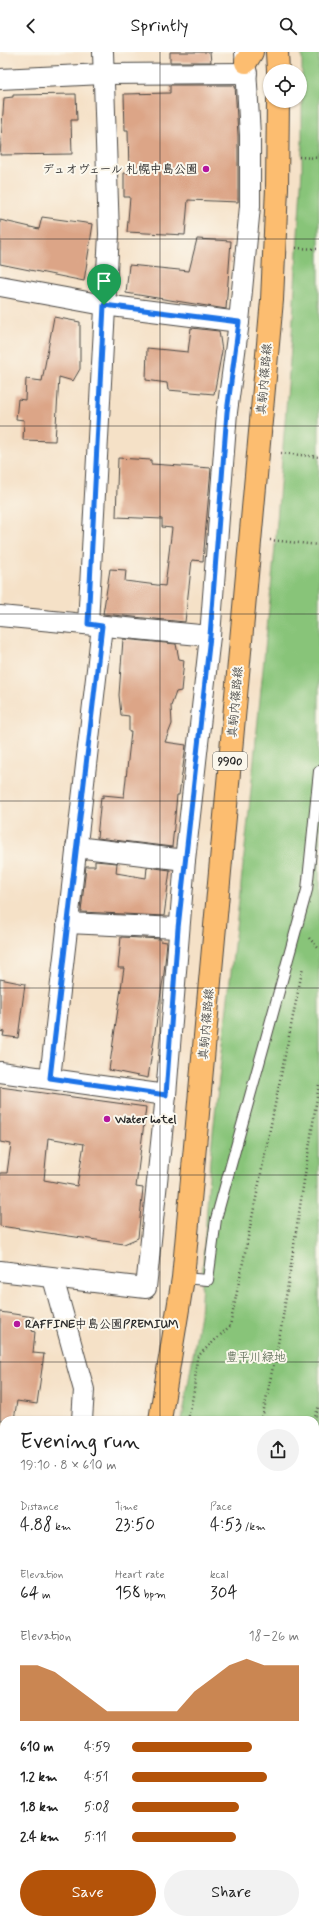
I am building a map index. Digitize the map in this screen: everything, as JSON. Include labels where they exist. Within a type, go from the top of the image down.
[{"type":"main road","points":[[277,52],[278,64]]},
{"type":"main road","name":"真駒内篠路線","points":[[161,1416],[183,1278],[272,300],[277,188],[278,108]]},
{"type":"street","points":[[50,1078],[76,847],[95,625],[104,305],[109,234],[103,52]]},
{"type":"street","points":[[0,79],[103,74],[248,60],[250,135],[250,206],[239,322],[227,412],[210,636],[178,928],[166,1095],[146,1288],[0,1271]]},
{"type":"street","points":[[0,286],[104,305],[239,322]]},
{"type":"street","points":[[0,616],[210,636]]},
{"type":"street","points":[[76,847],[185,860]]},
{"type":"street","points":[[67,923],[178,928]]},
{"type":"street","points":[[0,1072],[166,1095]]},
{"type":"street","points":[[53,1278],[84,1390],[82,1416]]},
{"type":"lane","points":[[183,1278],[208,1280],[216,1219],[307,890],[319,771]]},
{"type":"path","points":[[299,157],[319,158]]},
{"type":"path","points":[[296,248],[319,249]]},
{"type":"path","points":[[281,453],[319,456]]},
{"type":"path","points":[[268,540],[319,545]]},
{"type":"path","points":[[308,945],[309,938]]},
{"type":"path","points":[[189,1416],[194,1391],[197,1357],[230,1326],[304,960]]},
{"type":"path","points":[[262,1416],[280,1329],[319,1084]]},
{"type":"path","points":[[315,1416],[319,1406]]},
{"type":"green space","name":"豊平川緑地","points":[[302,52],[319,52],[319,1416],[183,1416],[200,1314],[210,1159],[248,820],[274,558],[292,335],[302,169],[302,108],[307,108],[307,64],[302,64]]},
{"type":"building","points":[[170,52],[210,52],[211,62],[170,62]]},
{"type":"building","points":[[170,85],[235,85],[238,135],[238,202],[188,200],[185,235],[127,232],[130,197],[124,197],[124,173],[129,173],[128,130],[125,130],[124,94],[170,93]]},
{"type":"building","points":[[76,94],[77,120],[71,120],[72,154],[0,155],[4,98],[13,97],[13,95]]},
{"type":"building","points":[[42,217],[93,224],[84,281],[0,264],[0,220],[39,229]]},
{"type":"building","points":[[197,239],[231,241],[226,309],[126,293],[129,265],[189,271]]},
{"type":"building","points":[[54,317],[80,322],[80,369],[73,381],[59,377],[55,441],[23,440],[24,420],[16,419],[18,399],[25,400],[26,379],[42,381]]},
{"type":"building","points":[[191,328],[219,331],[222,351],[214,394],[168,390],[167,383],[146,380],[147,348],[188,352]]},
{"type":"building","points":[[118,458],[151,460],[151,464],[211,468],[203,561],[192,560],[185,622],[103,614],[110,569],[126,570],[125,581],[165,586],[172,528],[162,527],[162,519],[116,517]]},
{"type":"building","points":[[123,639],[176,644],[179,659],[184,660],[181,691],[176,692],[171,706],[172,724],[165,742],[186,745],[179,795],[177,795],[172,847],[97,838],[101,797],[103,798],[103,795],[124,797],[131,732],[129,732],[129,716],[121,715],[119,695]]},
{"type":"building","points":[[95,861],[117,863],[116,873],[146,878],[147,867],[170,870],[164,916],[81,912],[86,866],[95,866]]},
{"type":"building","points":[[121,937],[161,939],[160,941],[167,942],[164,973],[148,1078],[109,1070],[124,968],[118,968]]},
{"type":"building","points":[[0,979],[25,984],[18,1038],[3,1036],[4,1032],[0,1031]]},
{"type":"building","points":[[0,1087],[146,1107],[136,1187],[143,1188],[138,1238],[124,1244],[0,1226],[0,1173],[7,1173],[11,1144],[0,1142]],"holes":[[[48,1138],[84,1144],[77,1186],[44,1180]]]},
{"type":"building","points":[[0,1312],[34,1317],[32,1331],[35,1332],[33,1353],[44,1354],[37,1404],[17,1401],[15,1416],[0,1416]]},
{"type":"place","name":"デュオヴェール 札幌中島公園","points":[[206,169]]},
{"type":"place","name":"Water hotel","points":[[107,1119]]},
{"type":"place","name":"RAFFINE中島公園PREMIUM","points":[[17,1324]]},
{"type":"route","points":[[104,305],[239,322],[227,412],[210,636],[178,928],[166,1095],[50,1078],[102,626],[88,624],[104,305]]}]
